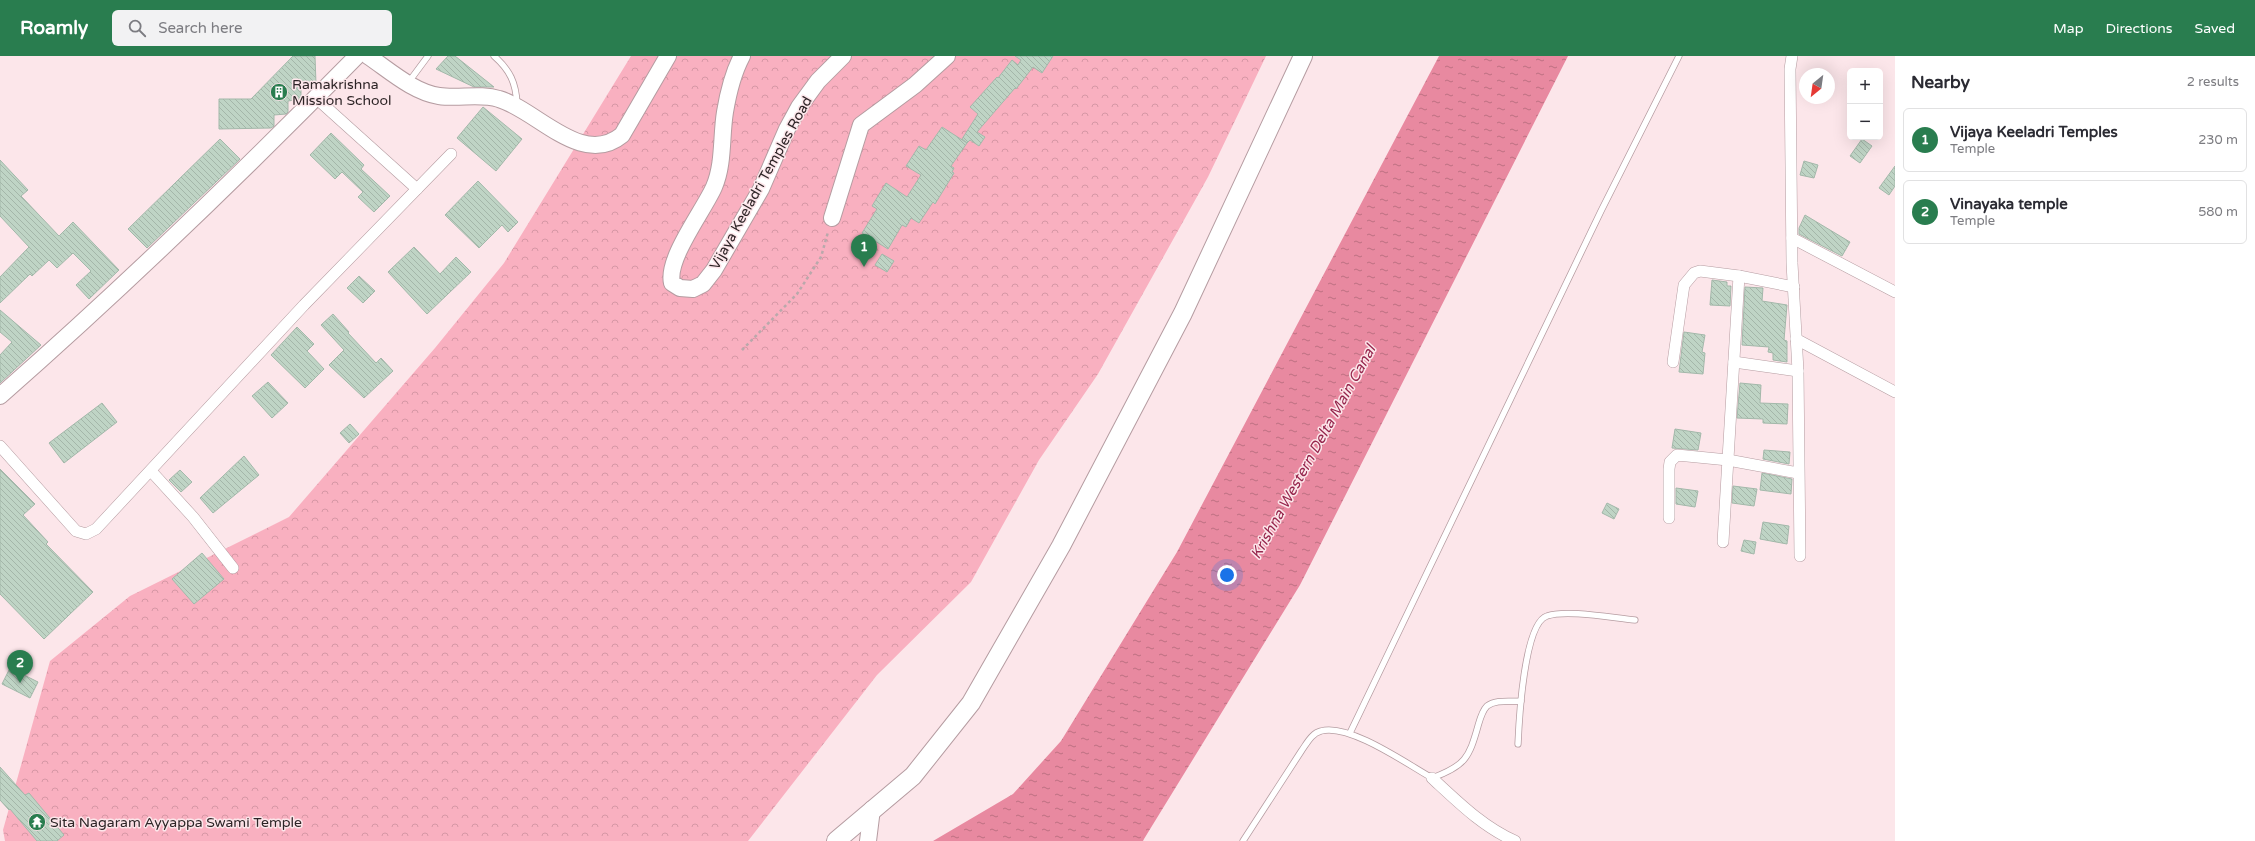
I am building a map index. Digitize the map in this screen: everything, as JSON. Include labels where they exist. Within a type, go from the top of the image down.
[{"type":"main road","points":[[836,841],[872,809],[913,776],[971,703],[1061,546],[1183,313],[1303,56]]},
{"type":"street","points":[[0,396],[126,284],[247,168],[357,56]]},
{"type":"street","points":[[368,56],[408,83],[423,91],[438,96],[480,96],[499,99],[517,106],[559,134],[582,143],[596,146],[614,141],[622,135],[668,56]]},
{"type":"street","name":"Vijaya Keeladri Temples Road","points":[[742,56],[725,111],[720,158],[714,186],[675,260],[670,275],[672,283],[680,288],[693,289],[703,284],[714,270],[761,189],[787,129],[800,107],[818,81],[843,56]]},
{"type":"street","points":[[832,218],[861,125],[915,85],[947,56]]},
{"type":"street","points":[[1792,56],[1790,69],[1792,238],[1798,371],[1800,556]]},
{"type":"street","points":[[316,98],[417,189]]},
{"type":"street","points":[[0,446],[76,531],[86,534],[96,529],[304,305],[451,154]]},
{"type":"street","points":[[1792,238],[1895,292]]},
{"type":"street","points":[[1673,362],[1684,285],[1687,278],[1694,273],[1700,271],[1739,276],[1794,287]]},
{"type":"street","points":[[1723,542],[1739,276]]},
{"type":"street","points":[[1796,339],[1895,392]]},
{"type":"street","points":[[1734,362],[1798,371]]},
{"type":"street","points":[[1669,518],[1668,469],[1673,457],[1677,455],[1728,460],[1798,473]]},
{"type":"street","points":[[151,471],[193,517],[233,568]]},
{"type":"street","points":[[1432,778],[1470,814],[1503,836],[1515,841]]},
{"type":"street","points":[[868,841],[872,809]]},
{"type":"lane","points":[[408,83],[428,56]]},
{"type":"lane","points":[[494,56],[513,78],[516,88],[517,106]]},
{"type":"lane","points":[[1350,732],[1601,211],[1679,56]]},
{"type":"lane","points":[[1518,744],[1521,701],[1530,641],[1536,624],[1546,616],[1566,613],[1635,620]]},
{"type":"lane","points":[[1243,841],[1312,735],[1329,729],[1350,732],[1432,778],[1460,766],[1472,745],[1481,715],[1487,706],[1496,702],[1521,701]]},
{"type":"path","points":[[742,350],[797,294],[821,257],[832,218]]},
{"type":"green space","points":[[631,56],[1266,56],[1208,177],[1098,374],[1039,460],[971,582],[877,675],[748,841],[5,841],[3,830],[50,661],[130,596],[289,517],[435,348],[504,263]]},
{"type":"water","name":"Krishna Western Delta Main Canal","points":[[1439,56],[1568,56],[1300,585],[1143,841],[933,841],[1013,794],[1061,741],[1177,552]]},
{"type":"building","name":"Ramakrishna Mission School","points":[[293,56],[315,56],[316,84],[301,86],[301,99],[288,101],[288,112],[286,114],[274,115],[274,126],[271,128],[219,129],[219,99],[251,99]]},
{"type":"building","points":[[448,56],[455,56],[494,87],[474,87],[436,69]]},
{"type":"building","points":[[1015,56],[1053,56],[1042,73],[1033,67],[1016,89],[1015,88],[977,132],[985,137],[979,146],[970,140],[967,143],[962,139],[978,114],[970,107],[997,77],[998,78],[1012,60],[1018,65],[1021,60]]},
{"type":"building","points":[[483,107],[522,139],[496,171],[457,138]]},
{"type":"building","points":[[942,127],[967,143],[951,166],[954,168],[952,172],[954,173],[935,204],[933,202],[919,223],[911,218],[906,227],[902,225],[888,249],[862,233],[877,209],[872,206],[886,183],[907,197],[921,175],[906,166],[919,146],[926,150]]},
{"type":"building","points":[[331,133],[364,165],[361,169],[390,196],[374,212],[358,197],[363,192],[342,172],[335,179],[310,155]]},
{"type":"building","points":[[220,139],[240,159],[147,248],[128,229]]},
{"type":"building","points":[[1861,140],[1872,146],[1860,163],[1850,156]]},
{"type":"building","points":[[0,160],[28,190],[21,196],[59,236],[73,222],[119,270],[89,299],[76,285],[91,271],[73,253],[57,268],[49,260],[32,276],[30,274],[0,303],[0,277],[29,247],[0,216]]},
{"type":"building","points":[[1804,161],[1818,165],[1814,178],[1800,175]]},
{"type":"building","points":[[1895,166],[1895,186],[1889,195],[1879,188]]},
{"type":"building","points":[[478,181],[518,222],[508,232],[502,225],[479,248],[445,215]]},
{"type":"building","points":[[1805,215],[1850,242],[1842,256],[1799,234],[1799,228]]},
{"type":"building","points":[[414,247],[440,274],[456,257],[471,272],[427,314],[388,272]]},
{"type":"building","points":[[882,254],[894,261],[887,272],[875,265]]},
{"type":"building","points":[[359,276],[375,291],[363,303],[347,288]]},
{"type":"building","points":[[1712,280],[1727,282],[1727,286],[1731,286],[1730,306],[1710,305]]},
{"type":"building","points":[[1745,287],[1763,288],[1762,301],[1787,305],[1784,340],[1787,341],[1787,362],[1773,360],[1773,353],[1768,352],[1769,347],[1742,345]]},
{"type":"building","points":[[0,310],[41,345],[0,383],[0,355],[12,342],[0,332]]},
{"type":"building","points":[[333,314],[349,332],[348,333],[376,363],[381,358],[393,371],[364,398],[329,365],[344,350],[321,325]]},
{"type":"building","points":[[297,327],[314,344],[307,351],[324,369],[305,388],[271,355]]},
{"type":"building","points":[[1684,332],[1705,335],[1702,352],[1705,353],[1703,374],[1679,372]]},
{"type":"building","points":[[268,382],[288,403],[272,418],[252,396]]},
{"type":"building","points":[[1740,383],[1761,385],[1760,403],[1788,404],[1787,424],[1763,423],[1763,419],[1737,418]]},
{"type":"building","points":[[102,403],[117,422],[64,463],[49,443]]},
{"type":"building","points":[[350,424],[359,434],[349,443],[340,433]]},
{"type":"building","points":[[1675,429],[1701,433],[1698,450],[1672,448]]},
{"type":"building","points":[[1764,450],[1790,452],[1789,464],[1763,459]]},
{"type":"building","points":[[244,456],[259,475],[213,513],[200,498]]},
{"type":"building","points":[[0,469],[35,504],[23,515],[48,542],[46,544],[93,592],[44,639],[0,594]]},
{"type":"building","points":[[180,470],[192,482],[181,492],[169,480]]},
{"type":"building","points":[[1762,473],[1792,479],[1791,494],[1760,490]]},
{"type":"building","points":[[1733,486],[1757,489],[1754,506],[1732,503]]},
{"type":"building","points":[[1676,488],[1698,491],[1695,507],[1676,504]]},
{"type":"building","points":[[1607,503],[1619,509],[1614,519],[1602,513]]},
{"type":"building","points":[[1763,522],[1789,526],[1787,544],[1760,539]]},
{"type":"building","points":[[1744,540],[1756,542],[1754,554],[1741,551]]},
{"type":"building","points":[[202,553],[224,579],[194,604],[172,579]]},
{"type":"building","points":[[10,668],[38,682],[30,698],[2,684]]},
{"type":"building","name":"Sita Nagaram Ayyappa Swami Temple","points":[[0,767],[25,795],[29,793],[64,835],[57,841],[37,841],[10,809],[9,810],[0,800]]},
{"type":"place","name":"Ramakrishna Mission School","points":[[279,92]]},
{"type":"place","name":"Vijaya Keeladri Temples","points":[[864,267]]},
{"type":"place","name":"Vinayaka temple","points":[[20,683]]},
{"type":"place","name":"Sita Nagaram Ayyappa Swami Temple","points":[[37,822]]}]
